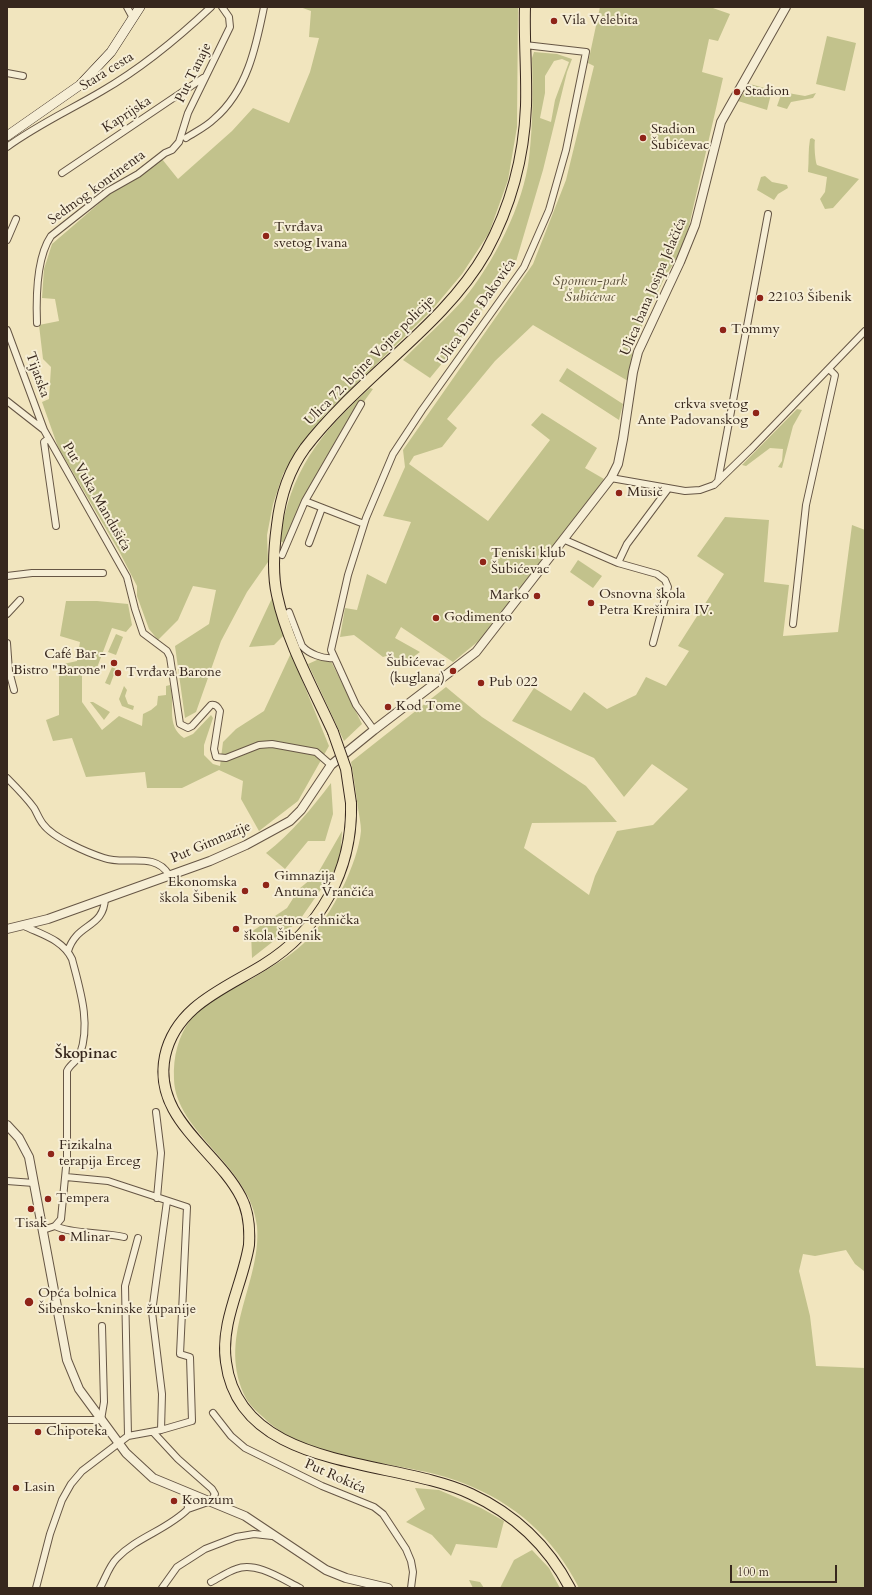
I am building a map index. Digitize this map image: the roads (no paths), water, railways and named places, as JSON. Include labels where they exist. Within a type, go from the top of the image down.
[{"type":"main road","points":[[7,136],[80,84],[111,52],[140,7]]},
{"type":"main road","name":"Ulica 72. bojne Vojne policije","points":[[525,7],[526,105],[521,152],[510,197],[485,253],[470,277],[441,311],[335,414],[304,449],[291,474],[279,506],[275,539],[274,576],[276,594],[294,646],[333,732],[346,770],[351,803],[350,833],[344,865],[332,892],[311,924],[295,940],[265,964],[200,1002],[180,1023],[173,1033],[166,1052],[164,1072],[166,1090],[171,1105],[181,1122],[235,1186],[242,1198],[249,1223],[248,1254],[227,1331],[225,1347],[228,1374],[240,1402],[257,1422],[279,1438],[301,1449],[325,1457],[415,1476],[445,1484],[471,1494],[519,1523],[544,1548],[570,1588]]},
{"type":"street","points":[[127,7],[133,18]]},
{"type":"street","name":"Stara cesta","points":[[7,146],[117,82],[185,32],[212,7]]},
{"type":"street","name":"Put Tanaje","points":[[172,150],[178,142],[188,113],[230,27],[229,17],[222,7]]},
{"type":"street","points":[[186,138],[215,119],[239,91],[257,41],[264,7]]},
{"type":"street","name":"Ulica bana Josipa Jelačića","points":[[331,765],[476,652],[565,540],[611,478],[618,464],[633,372],[638,352],[680,262],[695,225],[714,144],[721,122],[786,7]]},
{"type":"street","name":"Ulica Đure Đakovića","points":[[374,730],[356,705],[333,658],[331,646],[348,575],[364,524],[393,454],[418,415],[524,267],[549,210],[566,150],[586,52],[525,45]]},
{"type":"street","points":[[7,73],[23,76]]},
{"type":"street","name":"Kaprijska","points":[[62,173],[205,77]]},
{"type":"street","name":"Sedmog kontinenta","points":[[36,323],[41,257],[46,244],[52,236],[108,191],[138,174],[165,153],[172,150]]},
{"type":"street","points":[[718,481],[768,214]]},
{"type":"street","points":[[7,240],[16,219]]},
{"type":"street","name":"Tijatska","points":[[7,330],[44,430]]},
{"type":"street","points":[[611,478],[668,489],[693,491],[714,485],[865,331]]},
{"type":"street","points":[[793,624],[806,505],[836,375],[829,369]]},
{"type":"street","name":"Put Vuka Mandušića","points":[[7,401],[44,430],[127,577],[139,622],[146,636],[167,651],[170,657],[180,724],[188,728],[211,705],[218,707],[220,711],[214,749],[216,758],[226,758],[259,745],[272,744],[316,752],[331,765]]},
{"type":"street","points":[[282,555],[305,501],[361,404]]},
{"type":"street","points":[[48,439],[44,442],[56,526]]},
{"type":"street","points":[[618,563],[627,544],[668,489]]},
{"type":"street","points":[[305,501],[364,524]]},
{"type":"street","points":[[309,543],[322,508]]},
{"type":"street","points":[[565,540],[618,563],[657,574],[665,580],[668,587],[653,643]]},
{"type":"street","points":[[7,576],[32,573],[55,575],[104,573]]},
{"type":"street","points":[[7,614],[20,600]]},
{"type":"street","points":[[289,612],[302,646],[306,650],[320,656],[333,658]]},
{"type":"street","points":[[7,643],[9,671],[14,690]]},
{"type":"street","name":"Put Gimnazije","points":[[7,929],[24,926],[105,898],[210,861],[246,845],[290,821],[301,810],[331,765]]},
{"type":"street","points":[[7,778],[34,808],[43,825],[80,849],[106,859],[126,862],[143,859],[153,862],[166,871],[169,875]]},
{"type":"street","points":[[68,951],[70,944],[80,930],[97,921],[102,914],[105,898]]},
{"type":"street","points":[[24,926],[55,940],[68,951],[74,965],[86,1016],[81,1053],[78,1059],[69,1066],[67,1071],[66,1177],[61,1219],[55,1226],[43,1230]]},
{"type":"street","points":[[156,1112],[161,1153],[158,1198]]},
{"type":"street","points":[[7,1125],[24,1147],[29,1157],[67,1360],[79,1389],[119,1443],[141,1468],[153,1478],[245,1516],[272,1536],[326,1570],[353,1580],[388,1588]]},
{"type":"street","points":[[36,1588],[50,1534],[62,1500],[71,1484],[82,1471],[128,1436],[154,1432],[192,1421],[190,1357],[180,1354],[188,1212],[187,1207],[167,1202],[108,1181],[66,1177]]},
{"type":"street","points":[[7,1181],[34,1183]]},
{"type":"street","points":[[161,1430],[162,1394],[152,1312],[167,1202]]},
{"type":"street","points":[[55,1226],[67,1230],[110,1234],[124,1237]]},
{"type":"street","points":[[128,1436],[125,1286],[138,1238]]},
{"type":"street","points":[[101,1420],[104,1402],[102,1326]]},
{"type":"street","name":"Put Rokića","points":[[213,1413],[231,1436],[245,1448],[322,1486],[374,1507],[382,1514],[406,1549],[411,1561],[413,1572],[411,1588]]},
{"type":"street","points":[[7,1420],[101,1420]]},
{"type":"street","points":[[100,1588],[116,1559],[142,1538],[172,1522],[188,1509],[211,1501],[215,1494],[212,1489],[178,1459],[154,1432]]},
{"type":"street","points":[[184,1491],[187,1496],[188,1509]]},
{"type":"street","points":[[162,1588],[177,1567],[205,1549],[236,1536],[254,1534],[272,1536]]},
{"type":"street","points":[[211,1582],[237,1568],[254,1568],[269,1572],[300,1588]]},
{"type":"place","name":"Vila Velebita","points":[[554,21]]},
{"type":"place","name":"Stadion","points":[[737,92]]},
{"type":"place","name":"Stadion Šubićevac","points":[[643,138]]},
{"type":"place","name":"Tvrđava svetog Ivana","points":[[266,236]]},
{"type":"place","name":"22103 Šibenik","points":[[760,298]]},
{"type":"place","name":"Tommy","points":[[723,330]]},
{"type":"place","name":"crkva svetog Ante Padovanskog","points":[[756,413]]},
{"type":"place","name":"Musič","points":[[619,493]]},
{"type":"place","name":"Teniski klub Šubićevac","points":[[483,562]]},
{"type":"place","name":"Marko","points":[[537,596]]},
{"type":"place","name":"Osnovna škola Petra Krešimira IV.","points":[[591,603]]},
{"type":"place","name":"Godimento","points":[[436,618]]},
{"type":"place","name":"Café Bar - Bistro \"Barone\"","points":[[114,663]]},
{"type":"place","name":"Šubićevac (kuglana)","points":[[453,671]]},
{"type":"place","name":"Tvrđava Barone","points":[[118,673]]},
{"type":"place","name":"Pub 022","points":[[481,683]]},
{"type":"place","name":"Kod Tome","points":[[388,707]]},
{"type":"place","name":"Gimnazija Antuna Vrančića","points":[[266,885]]},
{"type":"place","name":"Ekonomska škola Šibenik","points":[[245,891]]},
{"type":"place","name":"Prometno-tehnička škola Šibenik","points":[[236,929]]},
{"type":"place","name":"Fizikalna terapija Erceg","points":[[51,1154]]},
{"type":"place","name":"Tempera","points":[[48,1199]]},
{"type":"place","name":"Tisak","points":[[31,1209]]},
{"type":"place","name":"Mlinar","points":[[62,1238]]},
{"type":"place","name":"Opća bolnica Šibensko-kninske županije","points":[[29,1302]]},
{"type":"place","name":"Chipoteka","points":[[38,1432]]},
{"type":"place","name":"Lasin","points":[[16,1488]]},
{"type":"place","name":"Konzum","points":[[174,1501]]},
{"type":"district","name":"Škopinac","points":[[86,1055]]},
{"type":"park label","name":"Spomen-park Šubićevac","points":[[590,290]]}]
